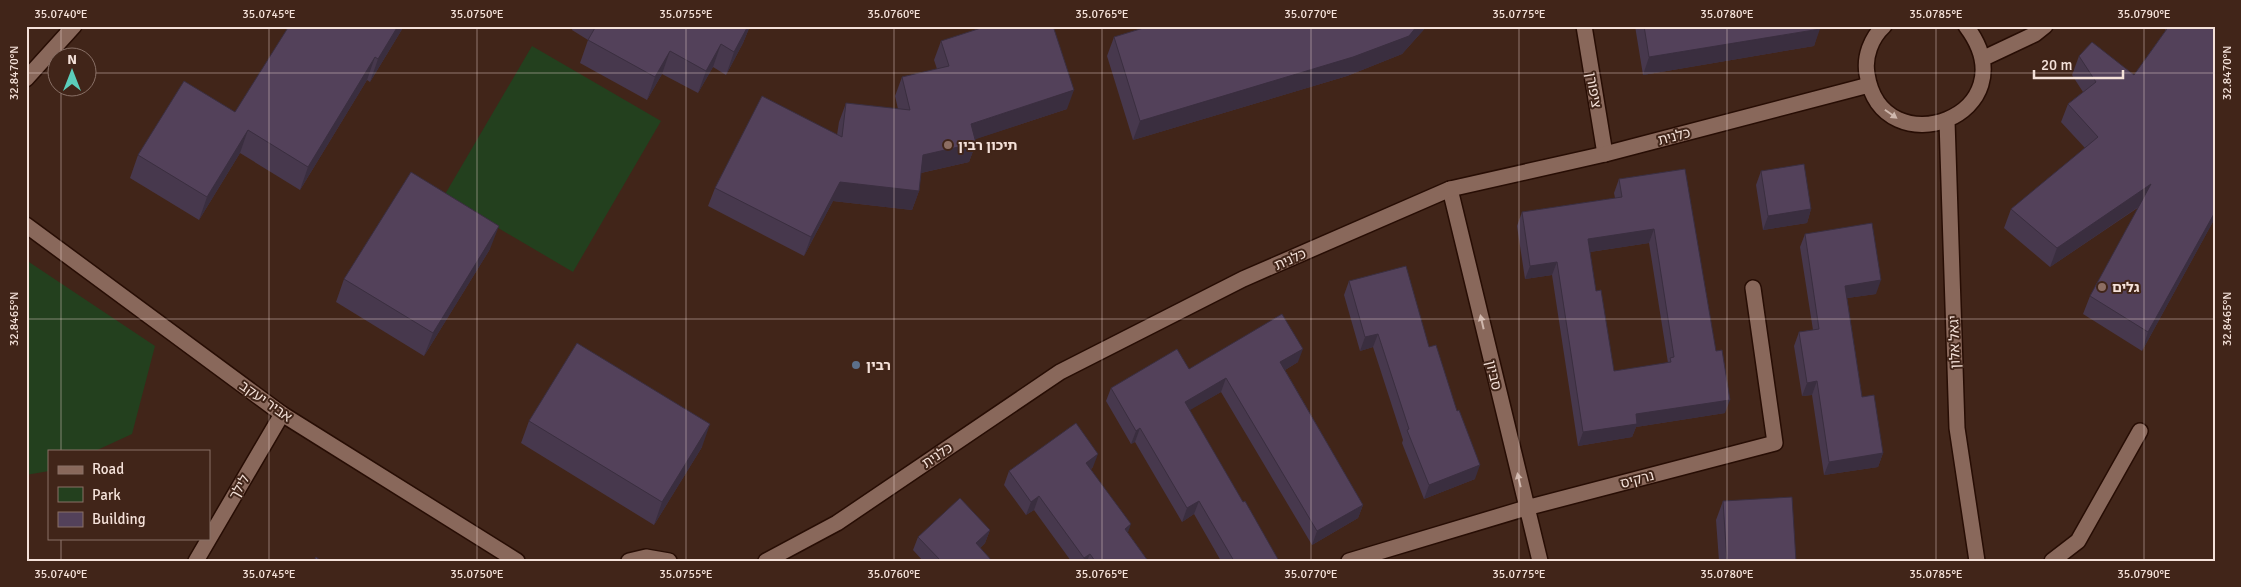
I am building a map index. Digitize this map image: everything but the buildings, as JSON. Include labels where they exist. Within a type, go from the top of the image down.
[{"type":"street","points":[[26,79],[74,26]]},
{"type":"street","name":"ציפורן","points":[[1584,26],[1605,154]]},
{"type":"street","points":[[1884,26],[1878,32],[1869,48],[1866,67],[1869,85],[1877,102],[1891,115],[1908,123],[1927,125],[1946,122],[1963,111],[1975,96],[1982,78],[1982,59],[1976,40],[1966,26]]},
{"type":"street","points":[[1982,59],[2035,34],[2045,26]]},
{"type":"street","name":"כלנית","points":[[766,561],[837,523],[1060,372],[1243,279],[1450,189],[1605,154],[1869,85]]},
{"type":"street","name":"יגאל אלון","points":[[1946,122],[1957,428],[1977,561]]},
{"type":"street","name":"סביון","points":[[1450,189],[1540,561]]},
{"type":"street","name":"אביר יעקב","points":[[27,226],[282,414],[511,559]]},
{"type":"street","name":"נרקיס","points":[[1349,561],[1526,508],[1775,443],[1753,288]]},
{"type":"street","name":"לילך","points":[[210,537],[282,414]]},
{"type":"street","points":[[2052,561],[2078,540],[2140,431]]},
{"type":"street","name":"לילך","points":[[196,561],[208,540]]},
{"type":"street","points":[[629,561],[646,557],[669,561]]},
{"type":"green space","points":[[532,46],[661,121],[573,272],[444,196]]},
{"type":"green space","points":[[26,260],[155,346],[132,434],[97,450],[48,450],[48,471],[26,475]]},
{"type":"place","name":"תיכון רבין","points":[[948,145]]},
{"type":"place","name":"גלים","points":[[2102,287]]},
{"type":"place","name":"רבין","points":[[856,365]]}]
